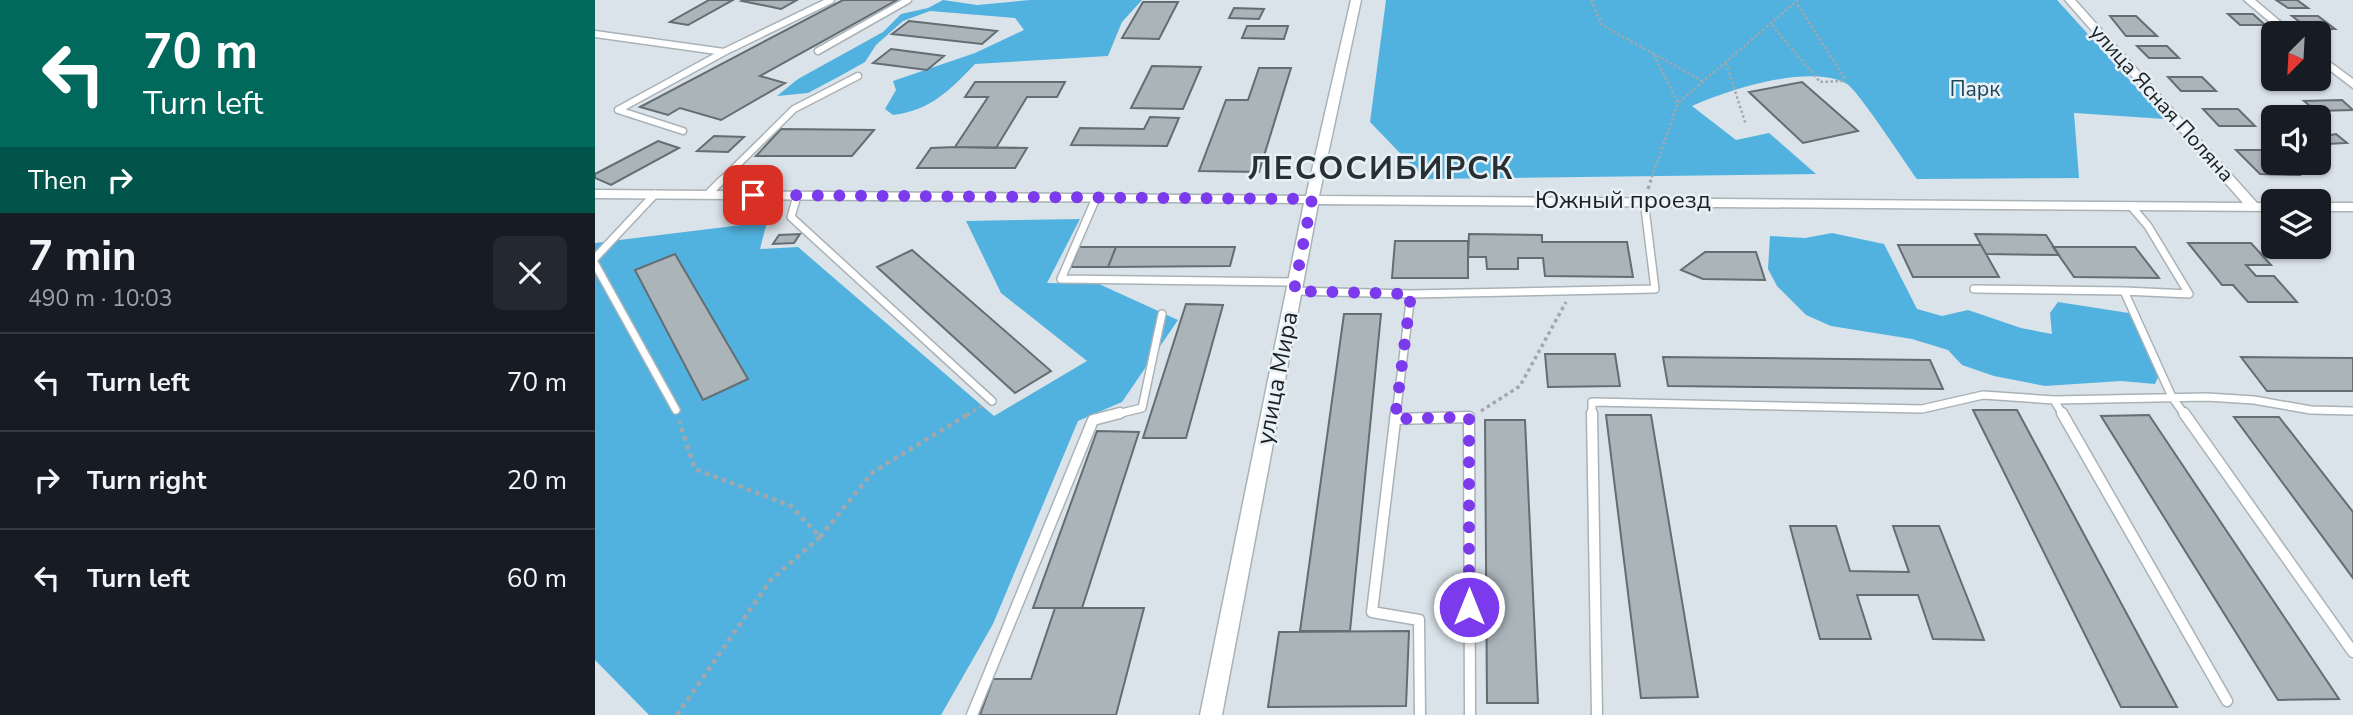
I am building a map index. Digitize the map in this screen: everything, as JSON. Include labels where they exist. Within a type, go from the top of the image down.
[{"type":"street","name":"улица Мира","points":[[1212,715],[1312,199],[1356,0]]},
{"type":"street","name":"улица Ясная Поляна","points":[[2070,0],[2253,206]]},
{"type":"street","points":[[2249,0],[2274,21]]},
{"type":"street","points":[[2331,67],[2353,85]]},
{"type":"street","name":"Южный проезд","points":[[595,194],[2261,206]]},
{"type":"street","points":[[2331,207],[2353,207]]},
{"type":"lane","points":[[683,131],[618,110],[724,52],[831,0]]},
{"type":"lane","points":[[818,51],[908,0]]},
{"type":"lane","points":[[595,34],[724,52]]},
{"type":"lane","points":[[708,194],[794,109],[858,76]]},
{"type":"lane","points":[[595,258],[655,194]]},
{"type":"lane","points":[[797,196],[791,217],[992,401]]},
{"type":"lane","points":[[1096,198],[1061,279],[1411,294],[1655,289],[1644,200]]},
{"type":"lane","points":[[1974,289],[2124,290],[2189,294],[2148,226],[2131,206]]},
{"type":"lane","points":[[595,264],[676,410]]},
{"type":"lane","points":[[2124,290],[2172,397],[2353,652]]},
{"type":"lane","points":[[1411,294],[1372,611],[1419,620],[1420,715]]},
{"type":"lane","points":[[972,715],[1093,420],[1142,408],[1162,314]]},
{"type":"lane","points":[[1597,715],[1592,402],[1922,409],[1983,395],[2054,400],[2172,397],[2254,400],[2311,410],[2353,411]]},
{"type":"lane","points":[[2054,400],[2227,701]]},
{"type":"lane","points":[[1395,419],[1469,417],[1470,715]]},
{"type":"path","points":[[1591,0],[1602,25],[1704,82]]},
{"type":"path","points":[[1644,200],[1678,103],[1797,2],[1844,77],[1843,81],[1820,82],[1772,25]]},
{"type":"path","points":[[1653,53],[1678,103]]},
{"type":"path","points":[[1726,63],[1746,124]]},
{"type":"path","points":[[1469,417],[1520,386],[1571,290]]},
{"type":"path","points":[[677,715],[770,580],[820,537],[873,472],[992,401]]},
{"type":"path","points":[[676,410],[695,469],[791,506],[820,537]]},
{"type":"green space","points":[[943,0],[977,5],[1030,0],[1142,0],[1122,22],[1108,56],[975,64],[939,98],[918,109],[893,115],[885,109],[896,90],[893,81],[975,53],[1024,30],[1015,18],[930,11],[903,21],[876,45],[865,62],[840,76],[808,93],[777,96],[798,79],[883,32],[901,14],[928,8]]},
{"type":"green space","name":"Парк","points":[[1386,0],[2057,0],[2165,119],[2074,113],[2079,178],[1917,179],[1871,112],[1847,84],[1831,78],[1812,76],[1747,86],[1692,106],[1736,140],[1769,133],[1816,174],[1425,179],[1370,122]]},
{"type":"green space","points":[[1080,219],[1047,283],[1099,284],[1178,320],[1122,402],[1078,421],[993,624],[941,715],[649,715],[595,660],[595,243],[767,222],[760,249],[798,247],[994,416],[1087,361],[1001,293],[966,221]]},
{"type":"green space","points":[[1832,233],[1884,244],[1917,309],[1942,316],[1968,310],[2021,328],[2052,334],[2050,313],[2058,302],[2135,314],[2143,341],[2160,373],[2155,384],[2121,381],[2045,386],[1994,376],[1962,365],[1948,350],[1912,339],[1831,326],[1806,315],[1777,286],[1768,269],[1770,236],[1805,238]]},
{"type":"building","points":[[709,0],[733,0],[688,25],[670,22]]},
{"type":"building","points":[[797,0],[781,9],[742,1]]},
{"type":"building","points":[[843,0],[897,0],[760,76],[785,83],[721,120],[680,108],[668,115],[640,107]]},
{"type":"building","points":[[2276,0],[2297,0],[2308,8],[2288,8]]},
{"type":"building","points":[[1143,2],[1178,2],[1159,39],[1122,38]]},
{"type":"building","points":[[1234,8],[1264,9],[1259,19],[1229,18]]},
{"type":"building","points":[[2228,14],[2253,14],[2261,21],[2261,25],[2240,25]]},
{"type":"building","points":[[2110,16],[2136,16],[2157,36],[2126,36]]},
{"type":"building","points":[[2292,16],[2318,16],[2325,21],[2299,21]]},
{"type":"building","points":[[909,21],[997,31],[982,44],[892,34]]},
{"type":"building","points":[[1247,26],[1288,26],[1284,39],[1242,38]]},
{"type":"building","points":[[2137,46],[2167,46],[2179,58],[2149,58]]},
{"type":"building","points":[[891,49],[944,56],[927,70],[873,63]]},
{"type":"building","points":[[1152,66],[1201,67],[1183,109],[1131,108]]},
{"type":"building","points":[[1259,68],[1291,68],[1259,172],[1199,171],[1226,100],[1248,100]]},
{"type":"building","points":[[2168,77],[2202,77],[2216,91],[2181,91]]},
{"type":"building","points":[[975,82],[1065,82],[1057,97],[1027,97],[996,148],[955,147],[988,97],[965,97]]},
{"type":"building","points":[[1802,82],[1858,131],[1803,143],[1749,92]]},
{"type":"building","points":[[2342,100],[2353,110],[2331,111],[2331,105],[2309,105],[2304,101]]},
{"type":"building","points":[[2203,109],[2238,109],[2255,126],[2219,126]]},
{"type":"building","points":[[1150,117],[1179,118],[1167,146],[1071,145],[1080,128],[1144,129]]},
{"type":"building","points":[[781,129],[874,130],[852,156],[756,156]]},
{"type":"building","points":[[2336,134],[2347,143],[2331,144],[2331,135]]},
{"type":"building","points":[[714,136],[744,137],[728,152],[697,151]]},
{"type":"building","points":[[658,141],[679,148],[611,185],[595,178],[595,174]]},
{"type":"building","points":[[931,148],[1027,148],[1015,168],[917,168]]},
{"type":"building","points":[[2236,150],[2261,150],[2260,174]]},
{"type":"building","points":[[800,234],[794,243],[773,244],[779,235]]},
{"type":"building","points":[[1469,234],[1542,235],[1542,242],[1627,242],[1633,277],[1545,276],[1543,258],[1518,258],[1518,269],[1487,269],[1486,257],[1468,257]]},
{"type":"building","points":[[1975,234],[2046,235],[2059,255],[1986,254]]},
{"type":"building","points":[[1395,241],[1468,241],[1468,278],[1392,278]]},
{"type":"building","points":[[2188,243],[2251,243],[2261,254],[2261,259],[2266,259],[2271,265],[2246,265],[2256,276],[2274,276],[2297,302],[2248,302],[2233,285],[2222,285]]},
{"type":"building","points":[[1898,245],[1981,245],[1999,277],[1913,277]]},
{"type":"building","points":[[1079,247],[1116,247],[1108,267],[1071,267]]},
{"type":"building","points":[[1116,247],[1235,247],[1230,266],[1108,267]]},
{"type":"building","points":[[2053,247],[2135,247],[2159,278],[2074,277]]},
{"type":"building","points":[[912,250],[1051,371],[1015,393],[877,267]]},
{"type":"building","points":[[1705,252],[1756,252],[1765,280],[1703,279],[1681,270]]},
{"type":"building","points":[[675,254],[748,379],[703,400],[635,270]]},
{"type":"building","points":[[1186,304],[1223,305],[1186,438],[1143,438]]},
{"type":"building","points":[[1344,314],[1381,314],[1350,631],[1300,631]]},
{"type":"building","points":[[1545,354],[1615,354],[1620,386],[1548,387]]},
{"type":"building","points":[[1663,357],[1930,360],[1943,389],[1668,386]]},
{"type":"building","points":[[2241,357],[2353,358],[2353,391],[2267,391]]},
{"type":"building","points":[[1973,410],[2017,410],[2177,707],[2121,707]]},
{"type":"building","points":[[1606,415],[1651,415],[1698,697],[1641,698]]},
{"type":"building","points":[[2149,415],[2339,699],[2278,700],[2101,416]]},
{"type":"building","points":[[2234,417],[2279,417],[2353,512],[2353,578]]},
{"type":"building","points":[[1485,420],[1525,420],[1538,703],[1487,703]]},
{"type":"building","points":[[1097,431],[1139,432],[1082,608],[1033,608]]},
{"type":"building","points":[[1790,526],[1836,526],[1850,571],[1909,572],[1893,526],[1939,526],[1984,640],[1933,639],[1918,595],[1857,595],[1871,639],[1820,639]]},
{"type":"building","points":[[1055,608],[1144,608],[1116,715],[980,715],[993,679],[1031,679]]},
{"type":"building","points":[[1409,631],[1406,706],[1268,707],[1279,632]]},
{"type":"district","name":"ЛЕСОСИБИРСК","points":[[1381,168]]},
{"type":"route","points":[[753,195],[1312,199],[1294,291],[1411,294],[1395,419],[1469,417],[1469,607]]}]
